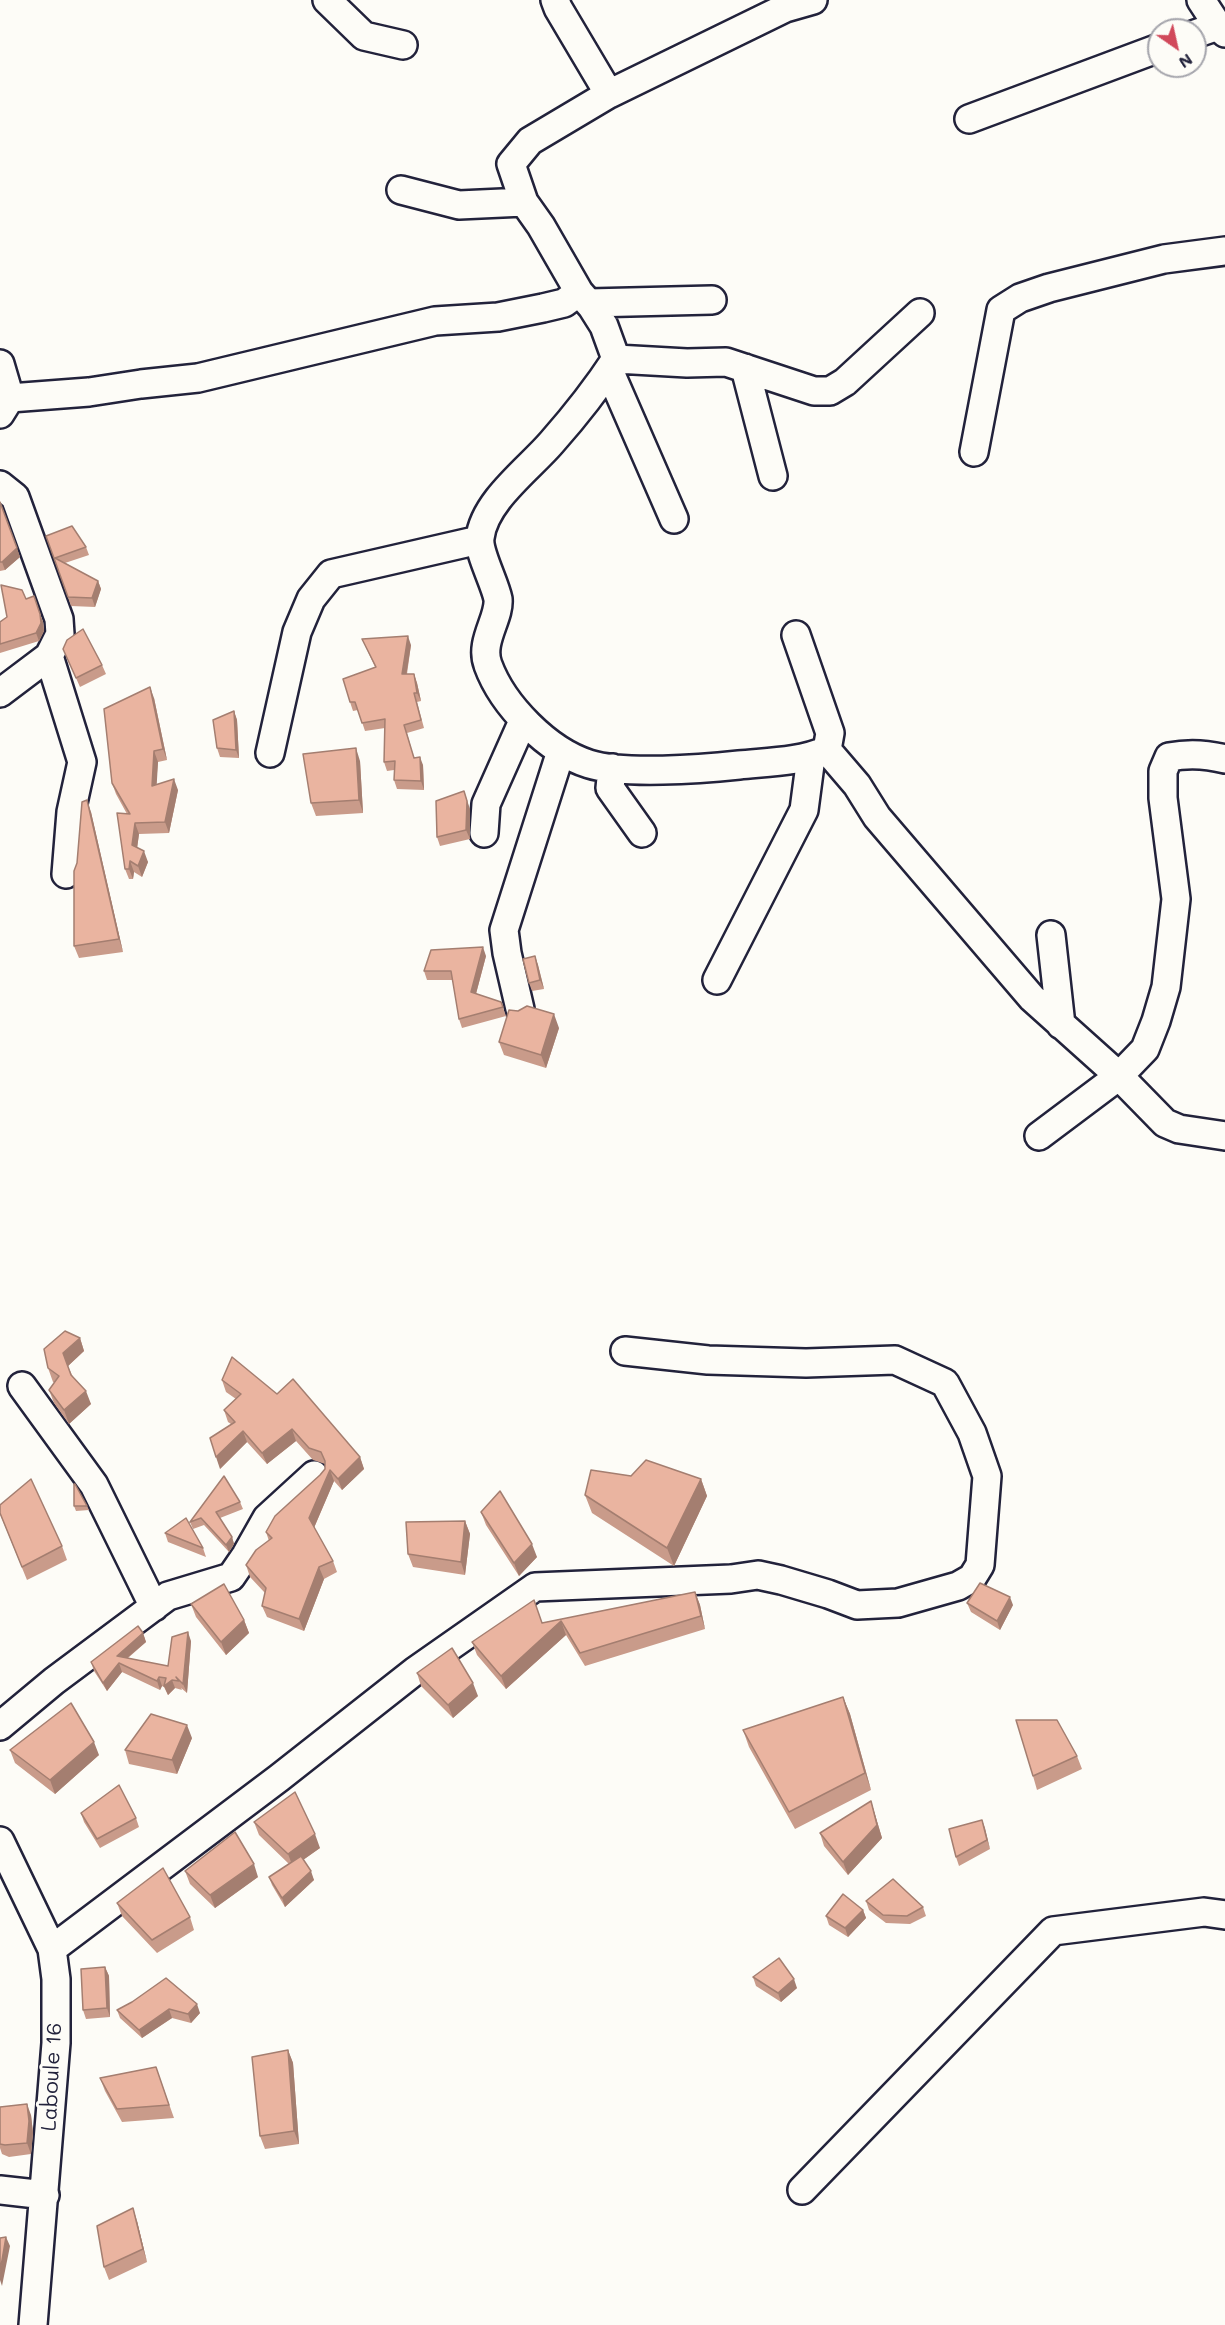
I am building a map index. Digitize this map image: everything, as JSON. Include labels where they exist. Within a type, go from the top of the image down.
[{"type":"street","points":[[327,0],[364,36],[403,45]]},
{"type":"street","points":[[555,0],[609,94]]},
{"type":"street","points":[[674,519],[612,365],[604,327],[584,298],[542,226],[524,202],[511,164],[530,141],[609,94],[785,8],[813,0]]},
{"type":"street","points":[[1201,0],[1213,31]]},
{"type":"street","points":[[969,119],[1147,52]]},
{"type":"street","points":[[401,190],[459,205],[524,202]]},
{"type":"street","points":[[974,452],[1001,310],[1020,298],[1049,288],[1164,259],[1225,251]]},
{"type":"street","points":[[0,364],[5,406],[46,394],[89,392],[198,378],[435,321],[498,317],[584,298],[712,300]]},
{"type":"street","points":[[612,365],[726,362],[814,391],[830,391],[845,382],[920,313]]},
{"type":"street","points":[[612,365],[552,442],[501,495],[487,517],[479,540],[498,601],[486,644],[487,663],[498,684],[524,721],[561,751],[589,764],[612,768],[636,770],[725,767],[819,754],[856,785],[877,817],[1032,998],[1119,1076],[1165,1123],[1179,1129],[1225,1136]]},
{"type":"street","points":[[745,368],[773,476]]},
{"type":"street","points":[[0,485],[15,497],[59,619],[60,634],[49,656],[0,693]]},
{"type":"street","points":[[270,753],[297,632],[311,599],[331,574],[479,540]]},
{"type":"street","points":[[717,980],[804,810],[819,754],[830,733],[796,635]]},
{"type":"street","points":[[49,656],[82,762],[71,812],[66,874]]},
{"type":"street","points":[[484,833],[486,804],[524,721]]},
{"type":"street","points":[[520,1009],[504,930],[561,751]]},
{"type":"street","points":[[1039,1136],[1119,1076],[1145,1049],[1166,987],[1176,899],[1163,798],[1163,771],[1169,757],[1184,754],[1207,754],[1225,759]]},
{"type":"street","points":[[612,768],[610,788],[642,833]]},
{"type":"street","points":[[1051,935],[1061,1025]]},
{"type":"street","points":[[52,1950],[279,1778],[415,1671],[535,1587],[731,1579],[758,1575],[828,1594],[857,1605],[898,1603],[958,1586],[972,1578],[980,1565],[987,1476],[972,1433],[945,1383],[895,1360],[806,1363],[708,1360],[625,1351]]},
{"type":"street","points":[[22,1386],[94,1485],[154,1607]]},
{"type":"street","points":[[0,1726],[54,1681],[168,1596],[231,1577],[267,1518],[314,1475]]},
{"type":"street","name":"Laboule 16","points":[[0,1841],[52,1950],[56,1979],[56,2043],[33,2325]]},
{"type":"street","points":[[802,2190],[1053,1931],[1204,1912],[1225,1915]]},
{"type":"street","points":[[0,2190],[45,2195]]},
{"type":"building","points":[[0,502],[17,548],[2,562],[0,562]]},
{"type":"building","points":[[72,526],[86,547],[55,558],[98,581],[92,598],[68,597],[46,536]]},
{"type":"building","points":[[1,585],[22,590],[26,599],[34,596],[41,623],[36,633],[0,644],[0,622],[7,617]]},
{"type":"building","points":[[83,629],[102,665],[76,678],[63,649],[67,640]]},
{"type":"building","points":[[408,636],[402,674],[414,674],[417,693],[414,693],[421,720],[404,725],[414,758],[420,757],[421,781],[394,780],[395,761],[384,762],[385,719],[362,723],[355,702],[350,702],[343,679],[376,667],[362,639]]},
{"type":"building","points":[[150,687],[163,749],[154,751],[152,786],[174,779],[165,822],[135,823],[132,845],[144,851],[138,866],[130,861],[129,869],[125,869],[117,813],[130,814],[112,783],[104,709]]},
{"type":"building","points":[[234,711],[236,750],[217,748],[213,720]]},
{"type":"building","points":[[356,748],[359,800],[311,803],[303,754]]},
{"type":"building","points":[[464,791],[467,801],[466,830],[437,837],[436,801]]},
{"type":"building","points":[[87,800],[119,939],[74,946],[74,871],[77,863],[82,802]]},
{"type":"building","points":[[483,947],[471,992],[501,1002],[503,1007],[459,1019],[451,971],[424,971],[431,950]]},
{"type":"building","points":[[535,956],[540,980],[529,983],[523,959]]},
{"type":"building","points":[[527,1006],[554,1014],[541,1055],[499,1042],[509,1010],[518,1011]]},
{"type":"building","points":[[65,1331],[80,1338],[63,1353],[71,1375],[86,1391],[64,1410],[49,1390],[59,1376],[48,1368],[44,1349]]},
{"type":"building","points":[[232,1357],[277,1394],[293,1379],[360,1457],[338,1479],[330,1470],[309,1518],[333,1561],[319,1567],[299,1619],[262,1606],[266,1588],[246,1565],[256,1550],[272,1538],[266,1532],[275,1516],[320,1475],[325,1469],[325,1461],[321,1452],[309,1448],[292,1429],[262,1453],[243,1431],[216,1457],[210,1438],[235,1422],[224,1410],[241,1394],[222,1380]]},
{"type":"building","points":[[646,1460],[701,1479],[667,1548],[585,1495],[591,1470],[631,1476]]},
{"type":"building","points":[[224,1476],[240,1502],[216,1512],[232,1537],[226,1545],[201,1518],[190,1522]]},
{"type":"building","points":[[31,1479],[62,1546],[22,1567],[0,1513],[0,1505]]},
{"type":"building","points":[[75,1484],[87,1506],[74,1506]]},
{"type":"building","points":[[500,1491],[532,1544],[514,1563],[481,1512]]},
{"type":"building","points":[[186,1518],[203,1548],[165,1533]]},
{"type":"building","points":[[465,1521],[461,1562],[408,1554],[406,1522]]},
{"type":"building","points":[[980,1583],[1010,1597],[997,1621],[967,1603]]},
{"type":"building","points":[[224,1584],[244,1620],[221,1642],[191,1604]]},
{"type":"building","points":[[695,1592],[701,1616],[580,1653],[561,1621],[501,1676],[472,1642],[534,1600],[542,1623]]},
{"type":"building","points":[[138,1626],[143,1633],[117,1656],[168,1666],[172,1637],[188,1632],[183,1684],[176,1677],[179,1681],[172,1680],[164,1686],[166,1678],[159,1677],[157,1681],[119,1663],[103,1683],[91,1662]]},
{"type":"building","points":[[452,1648],[473,1683],[448,1705],[417,1673]]},
{"type":"building","points":[[843,1697],[865,1773],[789,1812],[743,1730]]},
{"type":"building","points":[[71,1703],[94,1742],[50,1780],[10,1750]]},
{"type":"building","points":[[151,1714],[187,1725],[172,1760],[125,1750]]},
{"type":"building","points":[[1016,1720],[1057,1720],[1077,1756],[1033,1776]]},
{"type":"building","points":[[119,1785],[136,1818],[97,1839],[81,1813]]},
{"type":"building","points":[[295,1792],[315,1834],[288,1854],[254,1822]]},
{"type":"building","points":[[871,1801],[877,1825],[843,1862],[820,1833]]},
{"type":"building","points":[[982,1820],[987,1840],[956,1857],[949,1829]]},
{"type":"building","points":[[235,1832],[254,1864],[210,1895],[185,1871]]},
{"type":"building","points":[[301,1856],[311,1871],[282,1898],[269,1877]]},
{"type":"building","points":[[163,1868],[190,1917],[152,1940],[117,1903]]},
{"type":"building","points":[[893,1879],[923,1907],[907,1916],[883,1915],[866,1901]]},
{"type":"building","points":[[843,1894],[863,1910],[845,1928],[826,1916]]},
{"type":"building","points":[[779,1958],[794,1979],[778,1993],[753,1977]]},
{"type":"building","points":[[105,1967],[107,2008],[83,2010],[81,1969]]},
{"type":"building","points":[[166,1978],[197,2004],[188,2014],[169,2009],[139,2030],[117,2010]]},
{"type":"building","points":[[288,2050],[294,2131],[260,2136],[252,2057]]},
{"type":"building","points":[[156,2067],[169,2105],[117,2109],[100,2078]]},
{"type":"building","points":[[27,2104],[29,2121],[27,2143],[0,2144],[0,2107]]},
{"type":"building","points":[[133,2208],[143,2249],[104,2267],[97,2226]]},
{"type":"building","points":[[6,2237],[0,2272],[0,2238]]}]
